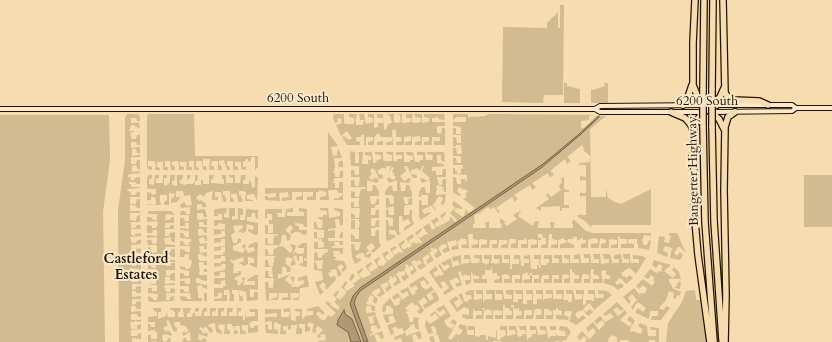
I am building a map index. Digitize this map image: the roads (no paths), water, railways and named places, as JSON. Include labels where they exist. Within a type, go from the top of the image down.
[{"type":"highway","points":[[683,105],[688,100],[693,80],[695,0]]},
{"type":"highway","name":"Bangerter Highway","points":[[704,0],[705,222],[714,342]]},
{"type":"highway","name":"Bangerter Highway","points":[[713,0],[712,126],[714,221],[723,342]]},
{"type":"highway","points":[[723,0],[724,88],[726,95],[732,100],[759,101],[768,105]]},
{"type":"highway","points":[[693,80],[696,93],[720,121],[724,132]]},
{"type":"highway","points":[[693,131],[697,120],[720,97],[724,88]]},
{"type":"highway","points":[[672,112],[686,118],[693,131],[695,221],[701,286],[710,342]]},
{"type":"highway","points":[[723,342],[726,295],[724,132],[726,119],[729,115],[735,112]]},
{"type":"main road","name":"6200 South","points":[[596,109],[600,106],[683,105],[735,112],[792,111],[796,108]]},
{"type":"main road","name":"6200 South","points":[[0,109],[596,109],[600,112],[672,112],[709,108],[768,105],[792,105],[796,108],[832,108]]},
{"type":"district","name":"Castleford Estates","points":[[136,268]]}]
